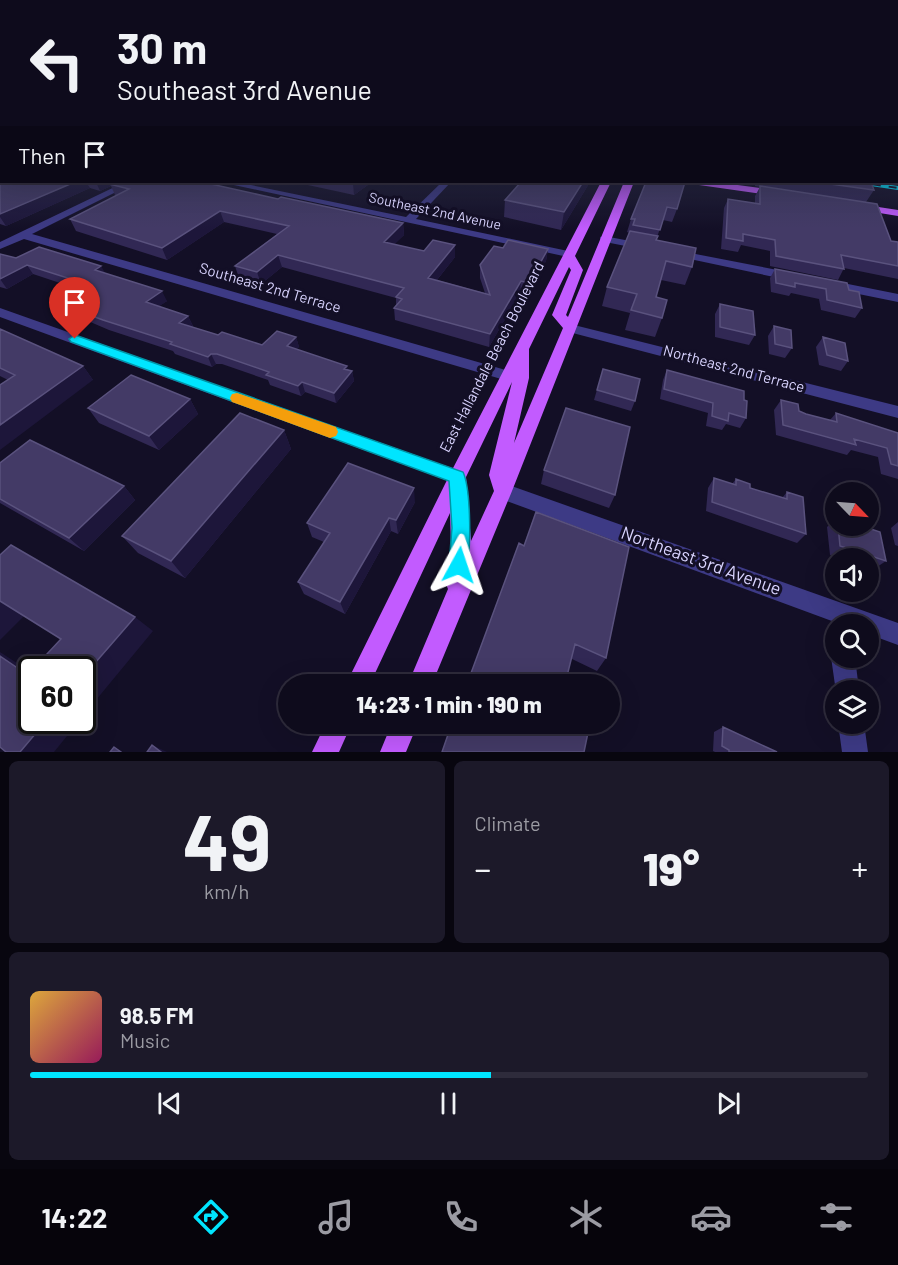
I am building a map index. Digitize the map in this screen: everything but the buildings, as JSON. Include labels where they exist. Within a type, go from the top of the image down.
[{"type":"main road","name":"East Hallandale Beach Boulevard","points":[[363,674],[457,477],[605,183]]},
{"type":"main road","points":[[424,674],[503,491],[629,183]]},
{"type":"main road","points":[[706,183],[786,195]]},
{"type":"main road","points":[[853,206],[898,213]]},
{"type":"main road","points":[[568,254],[578,270],[559,315],[570,328]]},
{"type":"main road","points":[[503,491],[498,475],[521,378],[524,346]]},
{"type":"main road","points":[[453,603],[461,546],[457,477]]},
{"type":"main road","points":[[325,752],[334,734]]},
{"type":"main road","points":[[393,752],[400,734]]},
{"type":"street","points":[[0,246],[129,183]]},
{"type":"street","name":"Southeast 2nd Avenue","points":[[230,183],[568,254]]},
{"type":"street","points":[[408,221],[446,183]]},
{"type":"street","name":"Southeast 2nd Terrace","points":[[22,234],[508,376]]},
{"type":"street","points":[[604,239],[898,298]]},
{"type":"street","points":[[0,312],[457,477]]},
{"type":"street","name":"Northeast 2nd Terrace","points":[[570,328],[898,412]]},
{"type":"street","name":"Northeast 3rd Avenue","points":[[503,491],[752,579],[829,614]]},
{"type":"street","name":"Northeast 3rd Avenue","points":[[879,629],[898,634]]},
{"type":"street","points":[[853,734],[855,752]]},
{"type":"railway","points":[[864,183],[898,188]]},
{"type":"slow traffic","points":[[237,398],[330,432]]},
{"type":"route","points":[[75,339],[457,477],[461,510],[459,565]]}]
